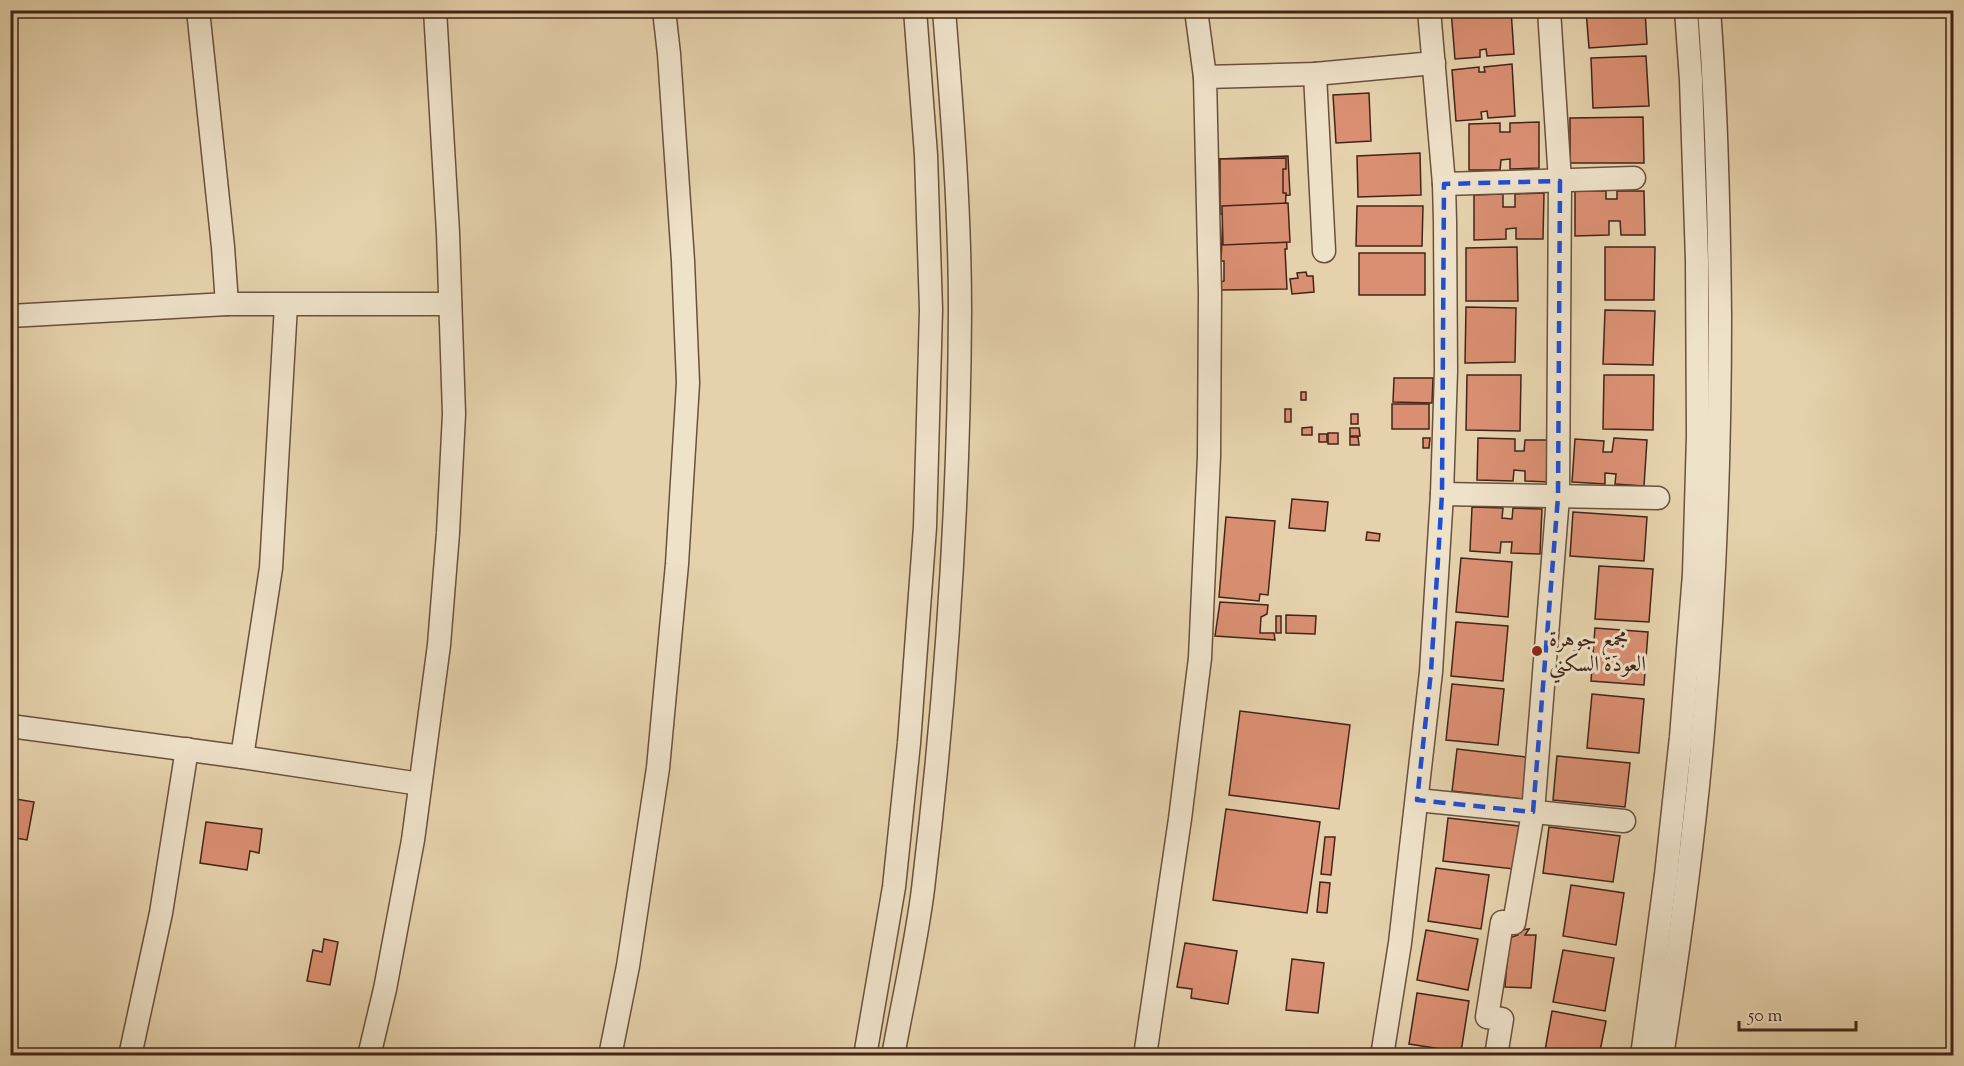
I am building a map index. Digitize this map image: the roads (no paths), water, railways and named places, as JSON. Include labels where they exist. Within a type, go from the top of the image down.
[{"type":"street","points":[[198,10],[227,304]]},
{"type":"street","points":[[369,1056],[385,989],[414,840],[439,645],[448,533],[454,414],[435,10]]},
{"type":"street","points":[[610,1056],[628,966],[658,768],[678,564],[688,383],[681,239],[664,10]]},
{"type":"street","points":[[865,1056],[894,887],[909,743],[925,527],[931,310],[926,155],[915,10]]},
{"type":"street","points":[[893,1056],[922,892],[938,745],[954,528],[960,309],[955,153],[944,10]]},
{"type":"street","points":[[1145,1056],[1180,819],[1200,658],[1209,444],[1210,293],[1205,77],[1197,10]]},
{"type":"street","points":[[1382,1056],[1400,943],[1431,672],[1442,494],[1446,371],[1444,184],[1429,10]]},
{"type":"street","points":[[1496,1056],[1502,1019],[1487,1017],[1502,922],[1514,923],[1533,812],[1558,497],[1560,181],[1549,10]]},
{"type":"street","points":[[1642,1056],[1668,863],[1694,573],[1698,436],[1697,260],[1691,80],[1686,10]]},
{"type":"street","points":[[1662,1056],[1687,883],[1703,733],[1715,570],[1720,436],[1719,259],[1714,78],[1708,10]]},
{"type":"street","points":[[1205,77],[1315,74],[1434,63]]},
{"type":"street","points":[[1315,74],[1324,251]]},
{"type":"street","points":[[1444,184],[1634,178]]},
{"type":"street","points":[[10,316],[227,304],[450,304]]},
{"type":"street","points":[[242,756],[271,568],[286,305]]},
{"type":"street","points":[[1442,494],[1658,498]]},
{"type":"street","points":[[10,726],[242,756],[420,784]]},
{"type":"street","points":[[130,1056],[161,913],[187,749]]},
{"type":"street","points":[[1417,800],[1624,821]]},
{"type":"place","name":"مجمع جوهرة العودة السكني","points":[[1537,651]]}]
